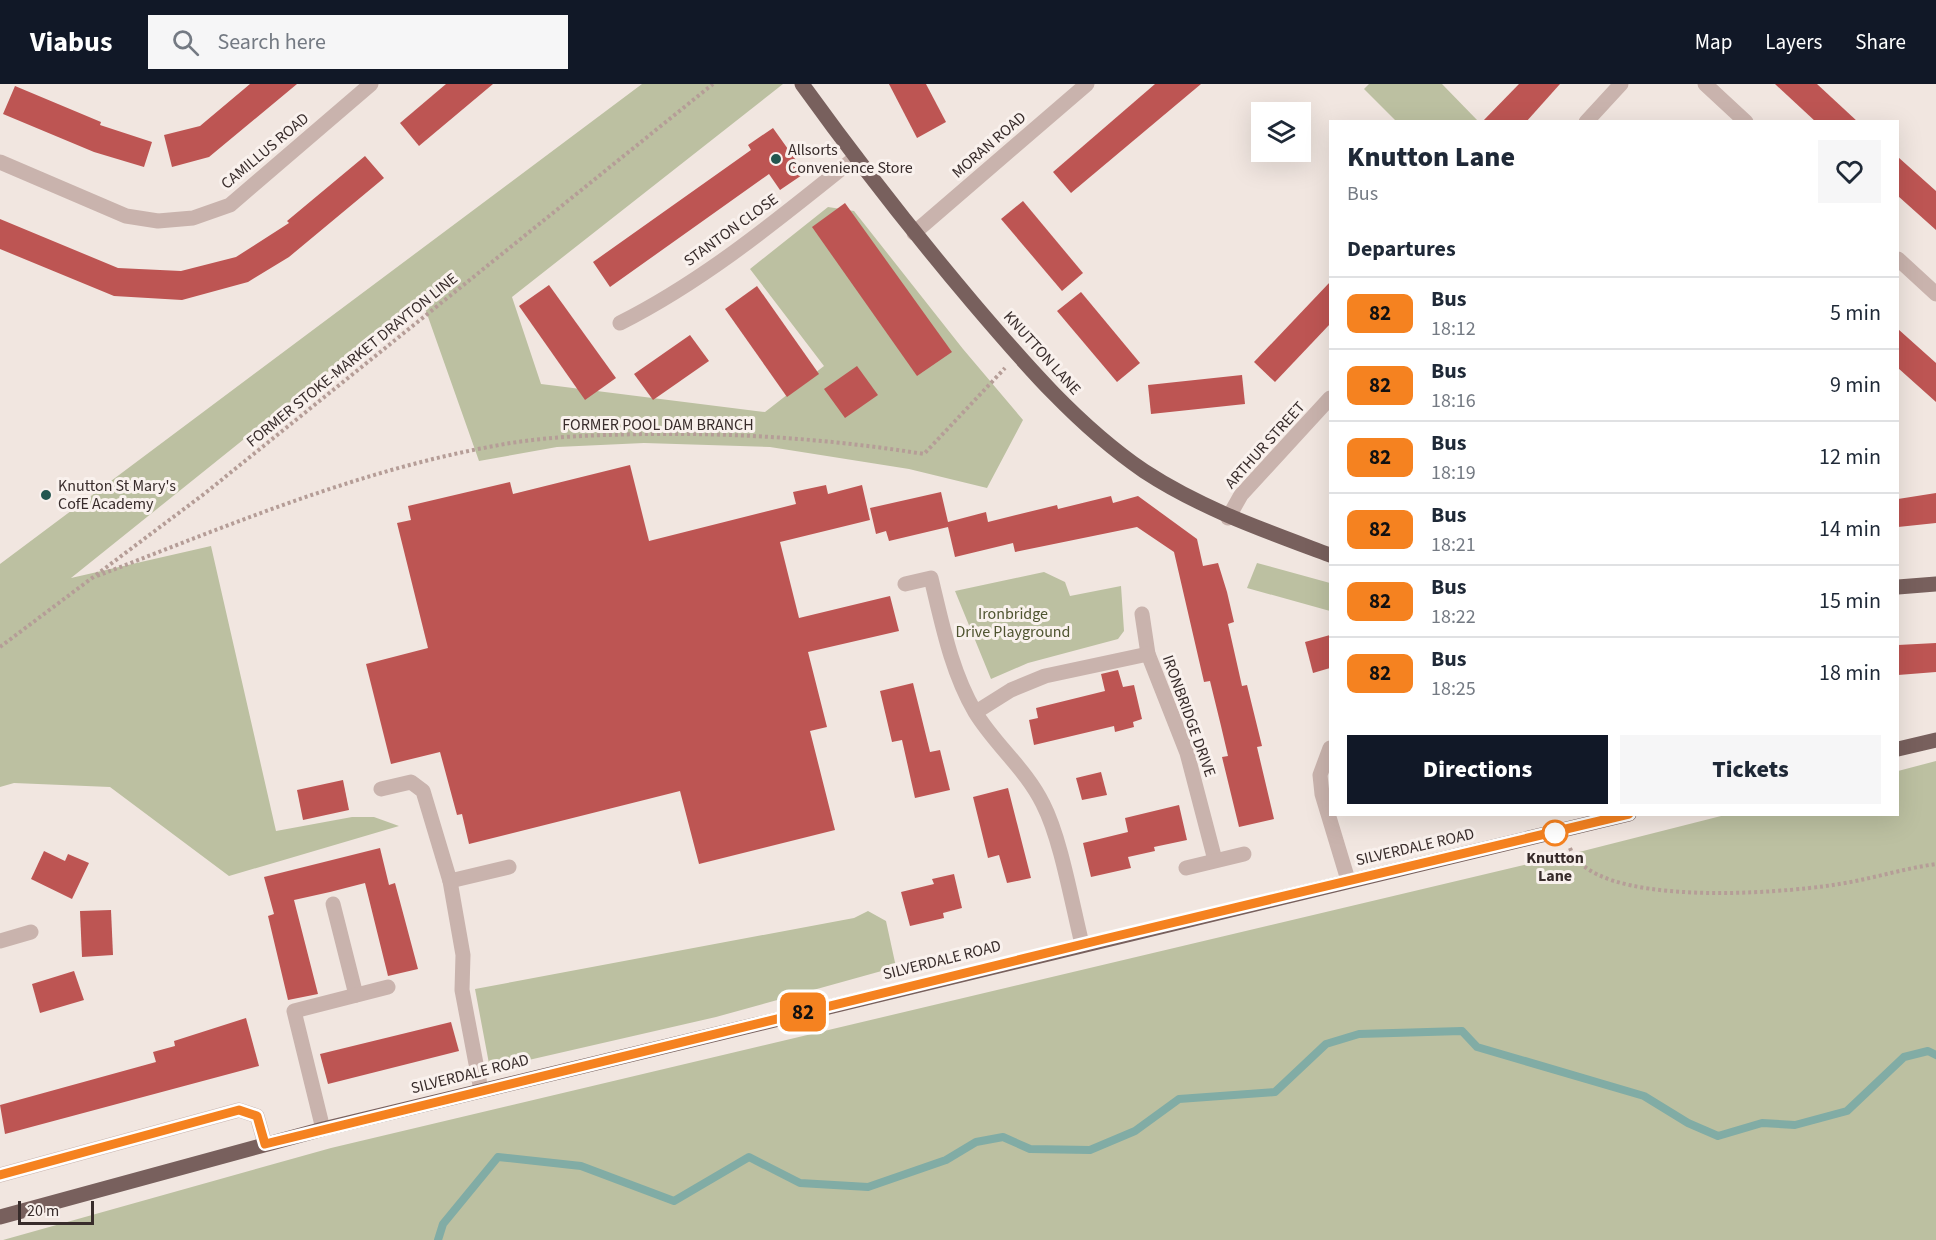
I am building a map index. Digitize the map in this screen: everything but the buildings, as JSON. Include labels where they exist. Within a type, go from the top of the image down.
[{"type":"main road","name":"KNUTTON LANE","points":[[802,84],[914,233],[1017,356],[1068,409],[1144,471],[1228,518],[1329,555]]},
{"type":"main road","points":[[1899,587],[1936,584]]},
{"type":"main road","points":[[1899,748],[1936,740]]},
{"type":"main road","name":"SILVERDALE ROAD","points":[[0,1217],[323,1129],[1082,944],[1621,816]]},
{"type":"street","name":"CAMILLUS ROAD","points":[[0,162],[126,216],[158,221],[193,218],[230,205],[371,84]]},
{"type":"street","name":"MORAN ROAD","points":[[914,233],[1087,84]]},
{"type":"street","points":[[1588,120],[1621,84]]},
{"type":"street","points":[[1705,84],[1744,120]]},
{"type":"street","name":"STANTON CLOSE","points":[[620,323],[649,309],[738,252],[856,157]]},
{"type":"street","points":[[1899,260],[1936,294]]},
{"type":"street","name":"ARTHUR STREET","points":[[1228,518],[1241,495],[1329,399]]},
{"type":"street","points":[[905,584],[931,578],[955,669],[976,712],[1030,782],[1044,804],[1082,944]]},
{"type":"street","name":"IRONBRIDGE DRIVE","points":[[1142,614],[1148,654],[1187,753],[1215,860]]},
{"type":"street","name":"IRONBRIDGE DRIVE","points":[[976,712],[1011,690],[1045,676],[1148,654]]},
{"type":"street","points":[[1329,751],[1320,775],[1322,794],[1348,880]]},
{"type":"street","points":[[381,789],[411,782],[423,791],[450,881],[463,955],[462,990],[481,1090]]},
{"type":"street","points":[[1186,868],[1244,854]]},
{"type":"street","points":[[450,881],[509,867]]},
{"type":"street","points":[[333,904],[356,995]]},
{"type":"street","points":[[0,941],[31,932]]},
{"type":"street","points":[[323,1129],[294,1011],[387,987]]},
{"type":"street","points":[[0,1175],[239,1110],[257,1116],[265,1144]]},
{"type":"path","name":"FORMER STOKE-MARKET DRAYTON LINE","points":[[0,647],[214,486],[713,84]]},
{"type":"path","name":"FORMER POOL DAM BRANCH","points":[[97,576],[306,495],[493,446],[573,435],[702,433],[836,440],[924,454],[1017,356]]},
{"type":"path","points":[[1564,830],[1573,855],[1589,871],[1622,884],[1672,892],[1750,893],[1834,885],[1936,864]]},
{"type":"green space","points":[[642,84],[783,84],[512,297],[541,384],[765,412],[824,366],[750,269],[828,207],[854,211],[963,349],[1023,420],[987,488],[909,469],[770,447],[644,443],[557,447],[479,461],[421,297],[71,578],[211,546],[276,831],[352,817],[374,817],[399,826],[229,876],[110,787],[14,783],[0,787],[0,564]]},
{"type":"green space","points":[[1369,84],[1442,84],[1477,120],[1395,120],[1364,89]]},
{"type":"green space","points":[[1257,563],[1329,583],[1329,611],[1247,588]]},
{"type":"green space","name":"Ironbridge Drive Playground","points":[[1044,572],[1065,582],[1070,596],[1121,586],[1124,631],[1118,639],[1028,663],[991,679],[955,591]]},
{"type":"green space","points":[[1936,761],[1936,1240],[3,1240],[331,1148],[1583,851],[1721,816],[1899,816],[1899,771]]},
{"type":"green space","points":[[868,911],[886,921],[896,967],[716,1017],[490,1069],[475,989],[854,918]]},
{"type":"waterway","points":[[438,1240],[443,1224],[498,1157],[581,1166],[674,1201],[749,1157],[800,1183],[868,1187],[946,1160],[976,1142],[1003,1137],[1030,1149],[1090,1150],[1135,1131],[1179,1099],[1275,1092],[1326,1044],[1359,1034],[1462,1031],[1477,1047],[1644,1096],[1688,1123],[1718,1136],[1762,1123],[1795,1125],[1847,1111],[1904,1057],[1928,1051],[1936,1055]]},
{"type":"bus line","name":"82","points":[[0,1175],[239,1110],[257,1116],[265,1144],[1104,939],[1621,816]]},
{"type":"place","name":"Allsorts Convenience Store","points":[[776,159]]},
{"type":"place","name":"Knutton St Mary's CofE Academy","points":[[46,495]]},
{"type":"place","name":"Knutton Lane","points":[[1555,833]]}]
